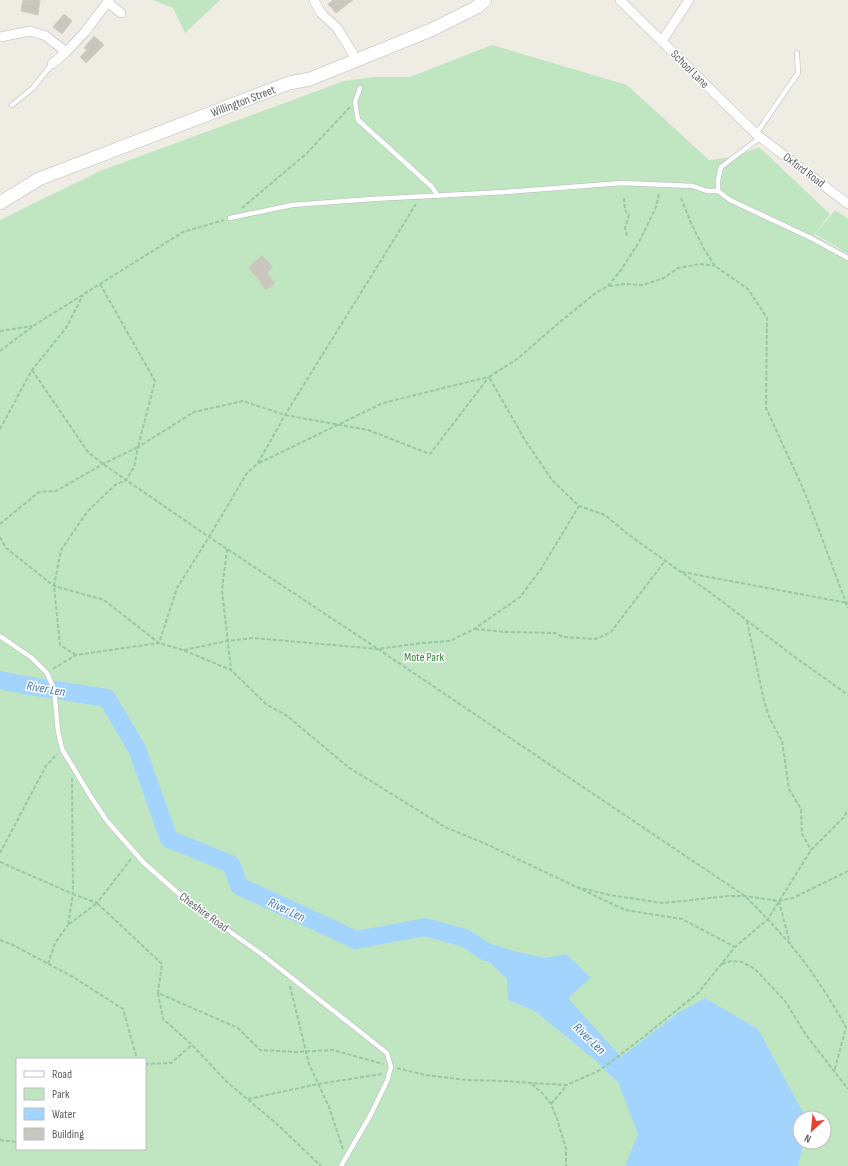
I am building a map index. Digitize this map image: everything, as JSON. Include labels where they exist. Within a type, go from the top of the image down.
[{"type":"street","points":[[314,0],[321,13],[338,28],[356,60]]},
{"type":"street","name":"Willington Street","points":[[0,203],[39,179],[290,83],[310,79],[431,30],[477,7],[486,0]]},
{"type":"street","name":"School Lane","points":[[620,0],[758,135]]},
{"type":"street","points":[[662,41],[689,0]]},
{"type":"street","points":[[52,64],[85,32],[108,1],[121,13]]},
{"type":"street","points":[[0,37],[30,31],[46,36],[66,52]]},
{"type":"street","name":"Oxford Road","points":[[758,135],[848,204]]},
{"type":"lane","points":[[718,191],[718,180],[721,167],[758,135],[798,73],[797,53]]},
{"type":"lane","points":[[12,104],[33,88],[52,64]]},
{"type":"lane","points":[[360,88],[355,102],[358,120],[432,187],[438,196]]},
{"type":"lane","points":[[230,218],[292,205],[372,199],[438,196],[622,183],[693,186],[707,191],[718,191],[730,200],[813,239],[848,258]]},
{"type":"lane","name":"Cheshire Road","points":[[0,636],[32,658],[47,673],[54,689],[58,731],[62,749],[107,821],[144,863],[186,900],[287,974],[387,1053],[391,1067]]},
{"type":"lane","points":[[341,1166],[377,1102],[387,1081],[391,1067]]},
{"type":"path","points":[[0,351],[33,326],[184,232],[230,218],[306,154],[355,102]]},
{"type":"path","points":[[608,286],[621,270],[639,242],[656,207],[659,194]]},
{"type":"path","points":[[258,463],[285,415],[421,196]]},
{"type":"path","points":[[624,198],[624,210],[629,215],[625,228],[627,236]]},
{"type":"path","points":[[681,198],[691,223],[704,249],[715,266],[748,288],[767,318],[766,408],[805,492],[848,608]]},
{"type":"path","points":[[159,643],[177,588],[247,473],[258,463],[383,403],[489,377],[517,359],[573,311],[597,292],[608,286],[624,284],[643,285],[664,278],[678,268],[700,264],[715,266]]},
{"type":"path","points":[[76,655],[60,645],[54,586],[61,550],[87,512],[115,485],[126,480],[134,467],[155,381],[100,284]]},
{"type":"path","points":[[0,429],[32,370],[66,328],[84,294]]},
{"type":"path","points":[[0,331],[33,326]]},
{"type":"path","points":[[32,370],[88,452],[103,464],[209,537],[745,896],[768,919],[799,956],[834,1006],[846,1027],[834,1072]]},
{"type":"path","points":[[0,524],[39,492],[56,491],[103,464],[138,447],[194,412],[243,401],[285,415],[368,430],[430,454],[489,377]]},
{"type":"path","points":[[489,377],[525,440],[552,480],[579,506],[605,515],[629,535],[715,596],[792,655],[848,694]]},
{"type":"path","points":[[183,650],[227,641],[253,638],[378,649],[421,643],[450,641],[474,629],[520,597],[542,569],[579,506]]},
{"type":"path","points":[[0,537],[6,548],[54,586],[104,600],[159,643],[183,650],[231,670],[267,705],[286,715],[348,767],[445,827],[486,844],[625,910],[682,919],[735,947]]},
{"type":"path","points":[[227,549],[222,590],[231,670]]},
{"type":"path","points":[[474,629],[506,632],[555,633],[563,637],[596,639],[611,632],[666,561]]},
{"type":"path","points":[[680,571],[847,603]]},
{"type":"path","points":[[747,620],[764,701],[770,719],[782,741],[789,789],[801,809],[802,834],[810,850]]},
{"type":"path","points":[[47,673],[76,655],[159,643]]},
{"type":"path","points":[[0,853],[46,766],[62,749]]},
{"type":"path","points":[[68,925],[73,894],[71,764]]},
{"type":"path","points":[[551,1104],[567,1085],[600,1070],[698,993],[735,947],[768,919],[810,850],[843,818],[848,810]]},
{"type":"path","points":[[48,964],[55,943],[68,925],[97,903],[136,854]]},
{"type":"path","points":[[0,862],[97,903],[162,964],[158,992],[163,1019],[192,1045],[227,1082],[277,1124],[321,1166]]},
{"type":"path","points":[[572,886],[609,895],[663,903],[728,896],[745,896],[779,901],[793,898],[848,871]]},
{"type":"path","points":[[779,901],[791,946]]},
{"type":"path","points":[[0,940],[13,945],[73,977],[123,1009],[137,1058]]},
{"type":"path","points":[[721,964],[731,961],[742,962],[755,969],[785,1001],[806,1035],[848,1089]]},
{"type":"path","points":[[287,974],[310,1064],[329,1107],[346,1158]]},
{"type":"path","points":[[158,992],[238,1028],[260,1050],[296,1052],[333,1050],[391,1067],[426,1075],[467,1080],[505,1080],[531,1084],[567,1085]]},
{"type":"path","points":[[146,1064],[171,1063],[192,1045]]},
{"type":"path","points":[[248,1099],[318,1084],[389,1073]]},
{"type":"path","points":[[531,1084],[544,1095],[551,1104],[566,1150],[566,1166]]},
{"type":"path","points":[[0,1140],[16,1142]]},
{"type":"green space","points":[[153,0],[220,0],[185,33],[173,8]]},
{"type":"green space","name":"Mote Park","points":[[492,45],[627,85],[709,160],[734,157],[759,147],[830,214],[814,235],[848,255],[848,1166],[0,1166],[0,220],[100,171],[344,81],[373,77],[410,77]]},
{"type":"green space","points":[[835,210],[848,219],[848,254],[815,234]]},
{"type":"water","points":[[465,938],[546,958],[566,954],[591,978],[568,998],[621,1057],[678,1013],[705,998],[758,1029],[802,1110],[792,1110],[792,1150],[802,1150],[798,1166],[625,1166],[638,1134],[618,1082],[595,1060],[535,1011],[508,1000],[507,979]]},
{"type":"building","points":[[23,0],[40,0],[38,15],[21,11]]},
{"type":"building","points":[[333,0],[353,0],[336,13],[328,4]]},
{"type":"building","points":[[64,14],[72,21],[62,34],[53,27]]},
{"type":"building","points":[[94,36],[104,45],[86,63],[80,57],[87,50],[84,48]]},
{"type":"building","points":[[262,255],[273,267],[267,273],[275,283],[266,290],[248,268]]},
{"type":"waterway","name":"River Len","points":[[0,680],[107,698],[137,749],[169,839],[231,864],[239,886],[356,940],[425,927],[465,938],[486,952]]}]
